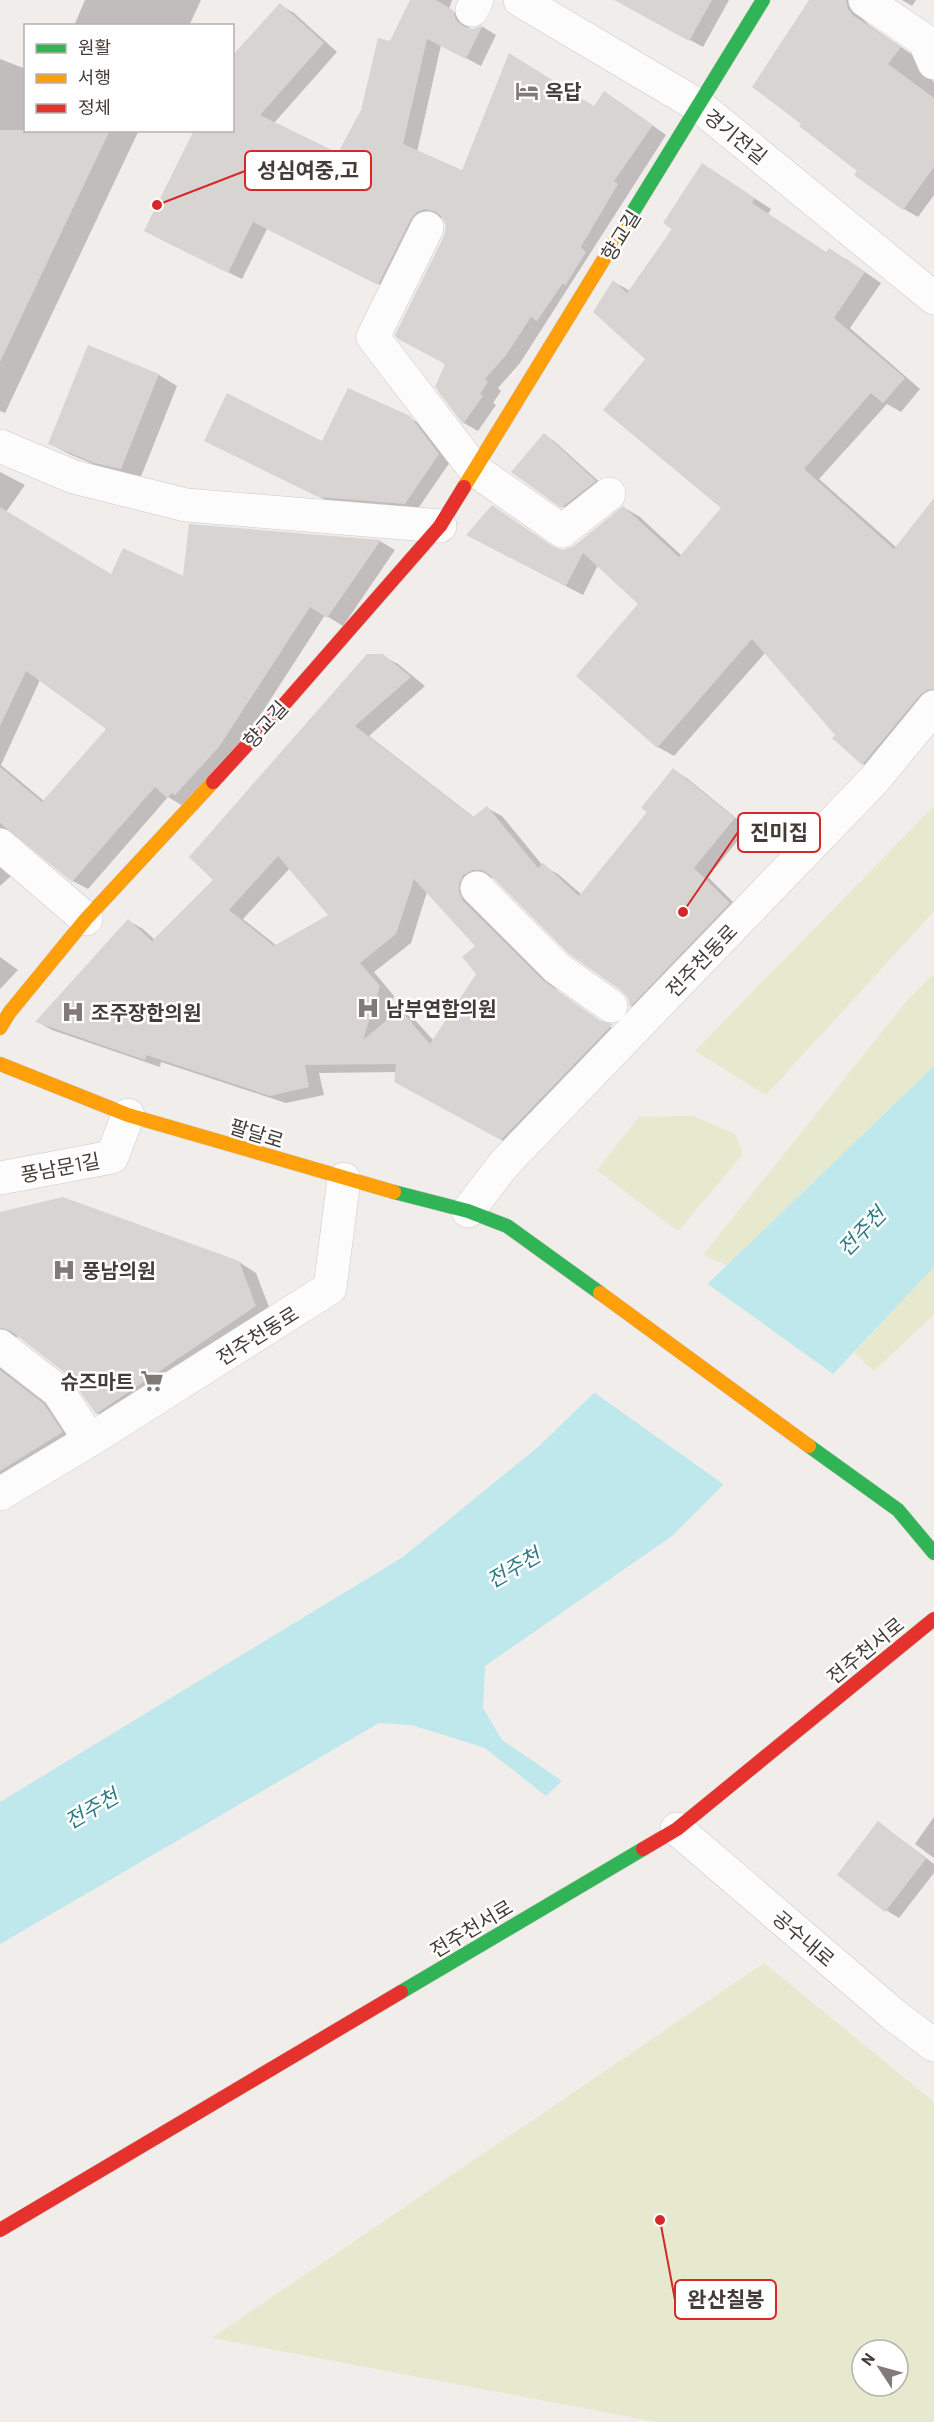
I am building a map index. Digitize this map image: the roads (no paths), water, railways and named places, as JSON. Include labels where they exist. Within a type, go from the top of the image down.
[{"type":"street","name":"경기전길","points":[[520,0],[699,106],[934,298]]},
{"type":"street","name":"향교길","points":[[0,1028],[9,1013],[86,919],[280,709],[440,526],[763,0]]},
{"type":"street","points":[[865,0],[924,40],[934,63]]},
{"type":"street","points":[[427,228],[373,337],[475,470],[562,531],[609,494]]},
{"type":"street","points":[[0,446],[74,477],[186,505],[440,526]]},
{"type":"street","name":"전주천동로","points":[[468,1211],[504,1164],[874,780],[934,707]]},
{"type":"street","points":[[0,845],[86,919]]},
{"type":"street","points":[[477,888],[557,968],[611,1006]]},
{"type":"street","name":"팔달로","points":[[0,1064],[128,1114],[344,1179],[468,1211],[507,1226],[897,1510],[934,1553]]},
{"type":"street","name":"풍남문1길","points":[[0,1178],[112,1157],[128,1114]]},
{"type":"street","name":"전주천동로","points":[[0,1494],[90,1440],[330,1288],[344,1179]]},
{"type":"street","points":[[0,1346],[58,1391],[90,1440]]},
{"type":"street","name":"전주천서로","points":[[0,2230],[677,1829],[934,1619]]},
{"type":"street","name":"공수내로","points":[[677,1829],[894,2015],[934,2045]]},
{"type":"water","name":"전주천","points":[[934,1066],[934,1267],[836,1371],[672,1536],[485,1666],[483,1708],[502,1740],[562,1781],[546,1796],[485,1748],[412,1725],[379,1723],[0,1944],[0,1802],[403,1557],[538,1447]]},
{"type":"place","name":"옥답","points":[[527,91]]},
{"type":"place","name":"성심여중,고","points":[[157,205]]},
{"type":"place","name":"진미집","points":[[683,912]]},
{"type":"place","name":"남부연합의원","points":[[368,1008]]},
{"type":"place","name":"조주장한의원","points":[[73,1012]]},
{"type":"place","name":"풍남의원","points":[[64,1270]]},
{"type":"place","name":"슈즈마트","points":[[152,1381]]},
{"type":"place","name":"완산칠봉","points":[[660,2220]]}]
